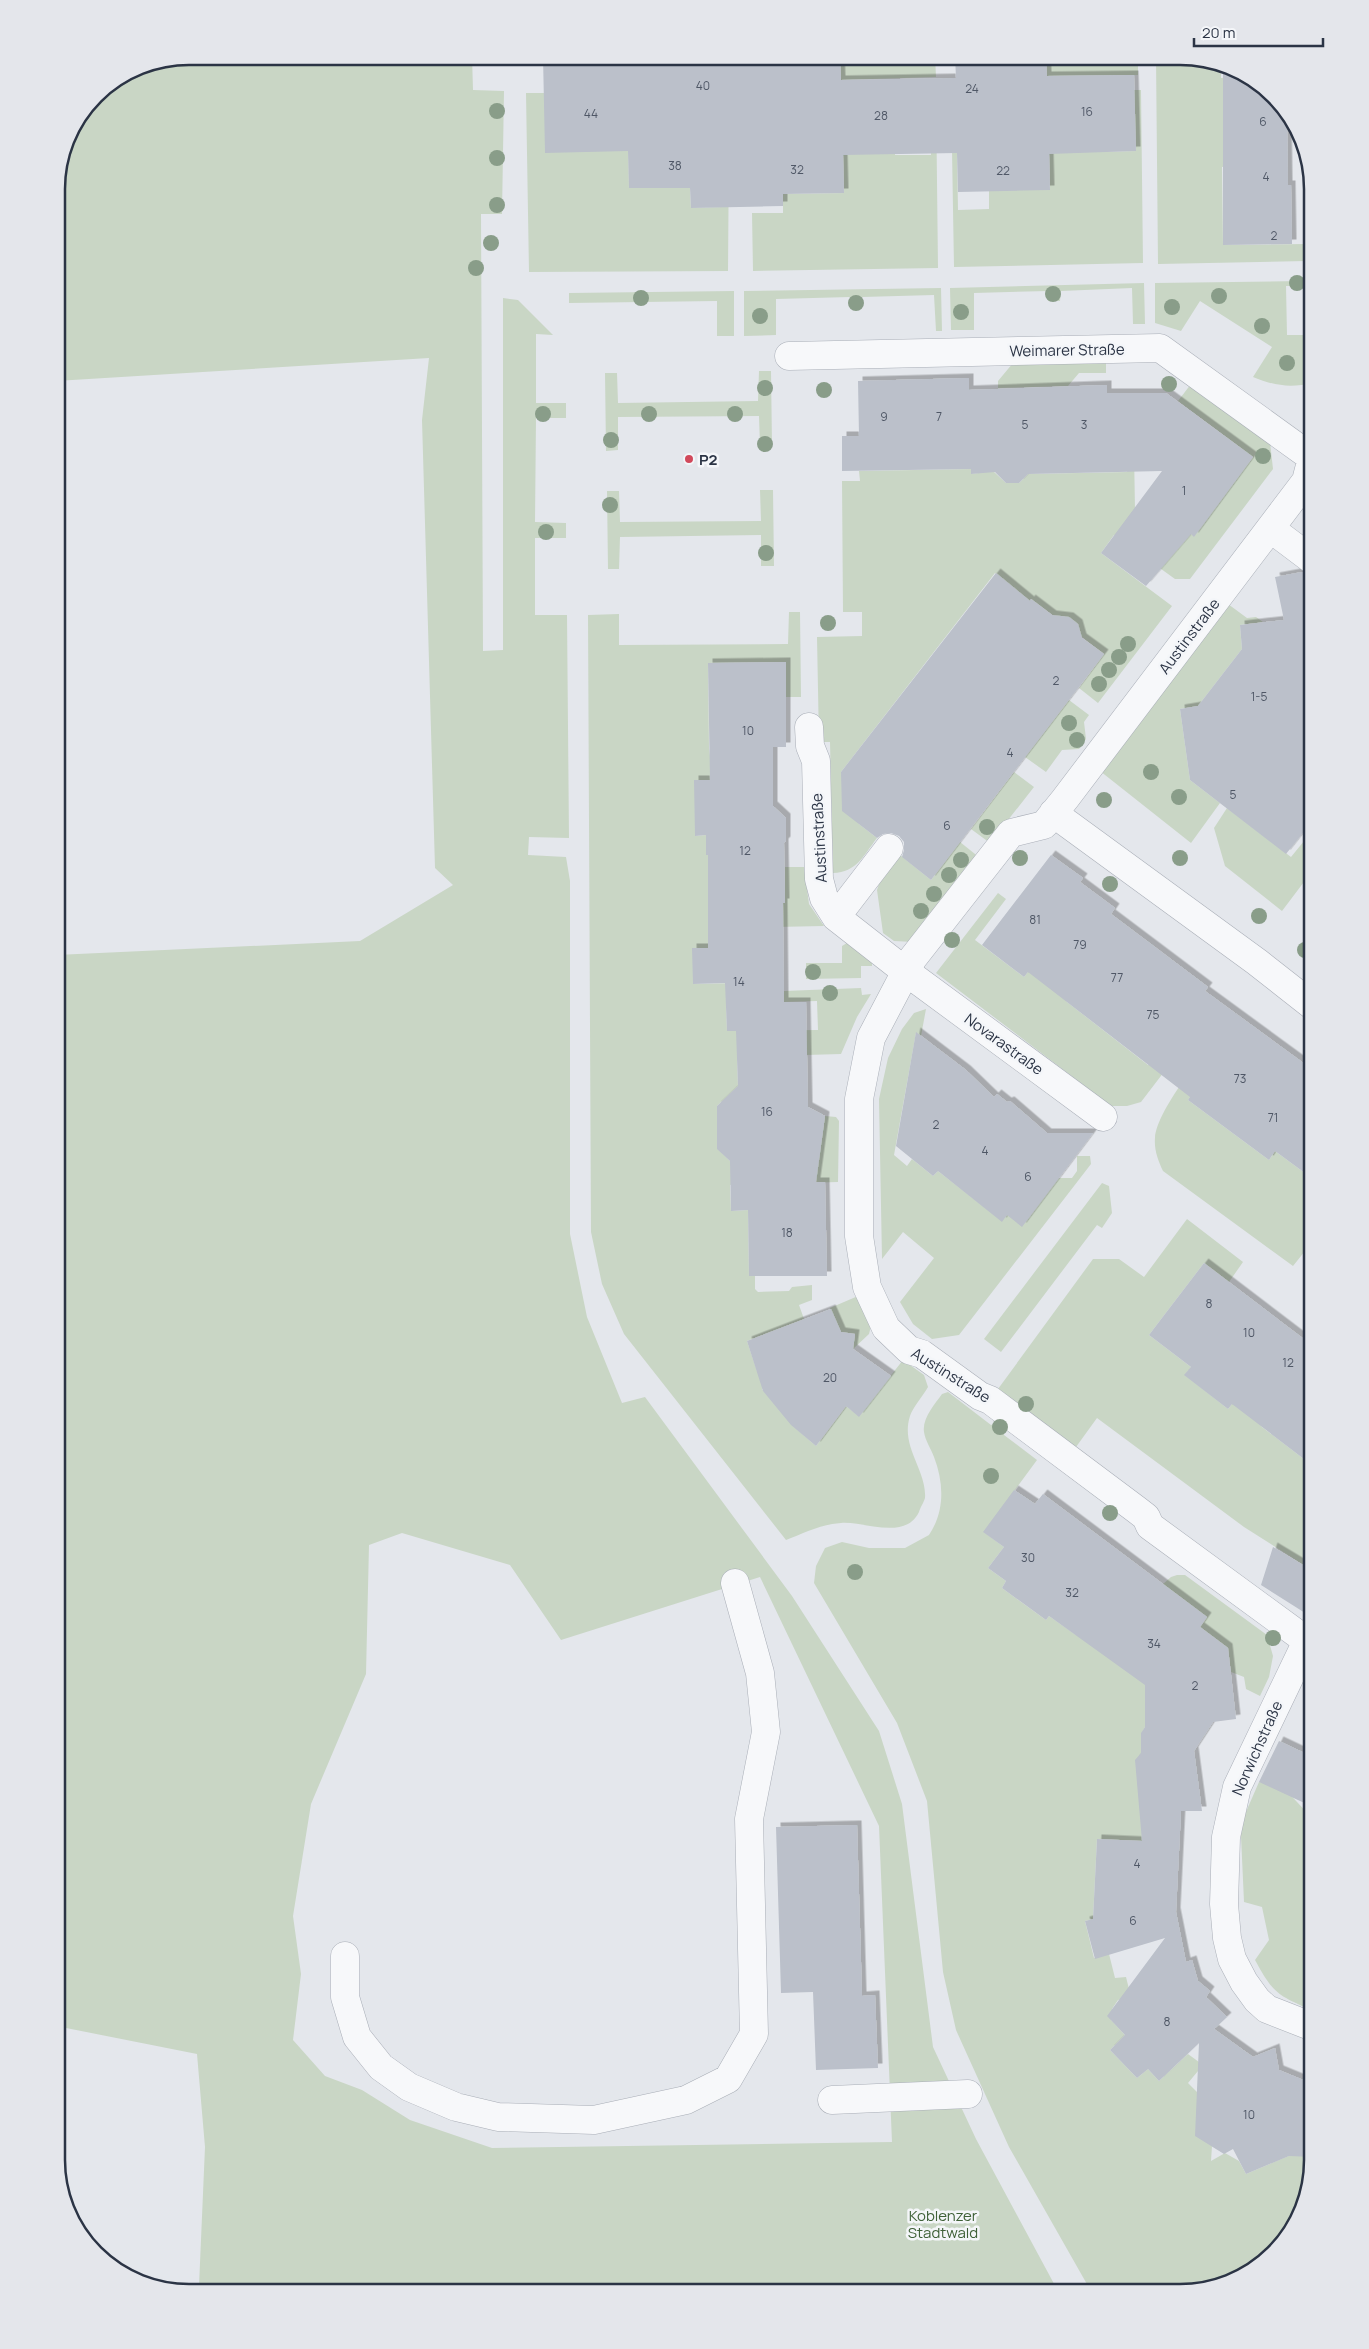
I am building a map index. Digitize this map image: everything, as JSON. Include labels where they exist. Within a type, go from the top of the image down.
[{"type":"street","name":"Weimarer Straße","points":[[789,356],[1160,348],[1304,450]]},
{"type":"street","name":"Austinstraße","points":[[1304,485],[1044,825],[1011,832],[913,958],[871,1038],[859,1099],[858,1192],[863,1273],[867,1287],[886,1328],[909,1350],[922,1354],[980,1396],[990,1400],[1146,1517],[1150,1526],[1304,1637]]},
{"type":"street","points":[[1271,529],[1304,554]]},
{"type":"street","name":"Austinstraße","points":[[809,727],[810,746],[816,761],[819,879],[824,898],[836,917],[905,971]]},
{"type":"street","points":[[1053,813],[1304,999]]},
{"type":"street","points":[[836,917],[889,848]]},
{"type":"street","name":"Novarastraße","points":[[905,971],[1103,1117]]},
{"type":"street","points":[[345,1956],[345,1997],[357,2037],[381,2067],[409,2087],[456,2107],[498,2118],[594,2120],[686,2100],[728,2079],[754,2034],[748,1819],[766,1732],[760,1673],[735,1583]]},
{"type":"street","name":"Norwichstraße","points":[[1304,1653],[1237,1787],[1226,1837],[1224,1904],[1227,1938],[1232,1959],[1244,1982],[1267,2009],[1304,2024]]},
{"type":"street","points":[[832,2100],[968,2094]]},
{"type":"green space","name":"Koblenzer Stadtwald","points":[[181,65],[472,65],[473,90],[504,91],[502,214],[481,214],[483,651],[503,650],[503,298],[518,300],[553,335],[536,334],[536,403],[566,403],[566,418],[536,418],[535,522],[566,523],[566,538],[535,538],[535,615],[567,615],[569,838],[529,837],[528,855],[566,857],[570,881],[570,1234],[587,1317],[622,1403],[645,1397],[792,1596],[879,1731],[902,1804],[933,2047],[976,2139],[1054,2284],[199,2284],[205,2147],[197,2054],[65,2028],[65,955],[360,941],[453,885],[435,868],[422,420],[429,358],[65,380],[65,181],[74,141],[86,120],[107,96],[127,82],[141,74],[165,67]],"holes":[[[402,1533],[510,1565],[561,1640],[760,1577],[879,1826],[892,2142],[492,2148],[410,2120],[362,2090],[325,2076],[293,2040],[301,1974],[293,1916],[311,1804],[366,1674],[369,1545]]]},
{"type":"green space","points":[[840,65],[935,65],[936,77],[841,80]]},
{"type":"green space","points":[[1046,65],[1138,65],[1138,75],[1047,76]]},
{"type":"green space","points":[[1156,65],[1204,67],[1221,72],[1221,78],[1229,77],[1223,113],[1223,133],[1230,166],[1222,167],[1223,245],[1304,244],[1304,261],[1158,264]]},
{"type":"green space","points":[[1134,90],[1141,90],[1143,263],[954,267],[952,150],[957,150],[958,210],[989,209],[989,191],[1050,189],[1049,133],[1100,132],[1101,152],[1136,151]]},
{"type":"green space","points":[[526,93],[544,93],[628,133],[629,188],[690,188],[691,208],[722,207],[721,143],[729,143],[728,271],[529,272]]},
{"type":"green space","points":[[930,95],[936,95],[938,268],[753,271],[752,213],[783,213],[783,194],[844,193],[843,136],[895,135],[895,155],[931,155]]},
{"type":"green space","points":[[1301,281],[1301,286],[1286,286],[1287,335],[1304,335],[1304,384],[1283,385],[1253,377],[1272,347],[1200,301],[1181,331],[1155,323],[1155,283]]},
{"type":"green space","points":[[1144,283],[1145,324],[1133,324],[1132,288],[1061,291],[1060,301],[1048,301],[1048,291],[974,293],[974,330],[951,330],[950,288]]},
{"type":"green space","points":[[941,288],[942,331],[936,331],[934,295],[862,297],[862,306],[851,307],[850,297],[776,299],[776,335],[744,336],[744,291]]},
{"type":"green space","points":[[734,291],[734,336],[717,336],[717,301],[569,303],[569,293]]},
{"type":"green space","points":[[1106,361],[1106,373],[1079,373],[1068,386],[998,388],[998,381],[1013,363]]},
{"type":"green space","points":[[759,371],[771,371],[772,446],[760,446],[759,416],[618,417],[618,450],[606,451],[605,373],[617,373],[618,403],[758,401]]},
{"type":"green space","points":[[1191,384],[1270,442],[1273,469],[1190,579],[1175,579],[1114,535],[1101,553],[1172,606],[1098,703],[1079,688],[1104,654],[1078,634],[1080,632],[1079,628],[1073,620],[1060,616],[1058,619],[1031,599],[1030,601],[995,573],[841,772],[859,824],[877,838],[854,866],[848,870],[833,873],[830,742],[819,742],[817,637],[862,636],[862,612],[843,612],[842,481],[860,481],[859,471],[971,469],[971,474],[993,471],[1006,483],[1019,483],[1028,474],[1127,472],[1134,451],[1135,510],[1176,523],[1194,536],[1253,457],[1178,401]]},
{"type":"green space","points":[[760,490],[773,490],[774,566],[761,566],[761,535],[620,537],[619,569],[608,569],[607,491],[619,491],[620,522],[761,521]]},
{"type":"green space","points":[[1228,604],[1247,618],[1256,617],[1263,622],[1240,625],[1242,649],[1198,706],[1180,709],[1190,780],[1220,803],[1191,843],[1100,771]]},
{"type":"green space","points":[[789,612],[800,612],[801,697],[786,697],[785,662],[708,663],[709,748],[713,780],[695,836],[706,835],[706,855],[711,855],[763,903],[785,902],[785,867],[804,867],[809,904],[824,926],[727,928],[693,984],[738,983],[726,1003],[727,1031],[818,1030],[817,1001],[784,1002],[784,991],[861,988],[862,995],[871,994],[857,1017],[841,1054],[737,1057],[738,1086],[717,1106],[717,1148],[737,1168],[819,1158],[825,1116],[836,1117],[839,1121],[838,1182],[730,1185],[731,1211],[748,1210],[749,1276],[755,1276],[755,1289],[758,1292],[789,1291],[792,1287],[812,1285],[812,1300],[799,1305],[804,1319],[747,1341],[757,1371],[772,1380],[762,1389],[793,1426],[816,1446],[846,1406],[859,1416],[903,1360],[924,1375],[928,1387],[911,1413],[908,1427],[908,1438],[925,1488],[925,1498],[913,1521],[904,1526],[894,1528],[850,1523],[827,1525],[786,1540],[624,1334],[602,1284],[591,1232],[588,615],[619,614],[619,645],[788,644]]},
{"type":"green space","points":[[1069,700],[1089,715],[1084,722],[1086,739],[1079,749],[1062,750],[1046,772],[1025,757]]},
{"type":"green space","points":[[1014,772],[1034,787],[990,843],[971,829]]},
{"type":"green space","points":[[1227,808],[1291,857],[1304,841],[1304,882],[1282,911],[1225,866],[1214,828]]},
{"type":"green space","points":[[960,842],[980,858],[914,942],[894,941],[883,933],[877,890],[879,884],[900,855],[931,880]]},
{"type":"green space","points":[[998,893],[1006,899],[975,940],[1024,977],[1039,958],[1067,1002],[1148,1065],[1193,1034],[1141,1102],[1127,1106],[1111,1106],[936,973]]},
{"type":"green space","points":[[847,943],[872,961],[872,966],[861,966],[861,978],[806,979],[806,963],[842,963],[842,946]]},
{"type":"green space","points":[[926,1009],[921,1036],[916,1033],[894,1155],[907,1166],[912,1159],[933,1176],[938,1171],[1002,1221],[1007,1215],[1058,1178],[1072,1178],[1077,1171],[1077,1156],[1090,1156],[1091,1164],[959,1335],[932,1339],[913,1324],[900,1302],[934,1258],[903,1232],[882,1259],[879,1099],[888,1058],[902,1029],[914,1013]]},
{"type":"green space","points":[[1235,1013],[1246,1022],[1188,1100],[1269,1160],[1275,1151],[1304,1172],[1304,1252],[1293,1266],[1163,1171],[1158,1159],[1155,1142],[1158,1125],[1188,1074]]},
{"type":"green space","points":[[1102,1183],[1109,1186],[1112,1213],[1102,1228],[1097,1225],[1001,1352],[984,1339]]},
{"type":"green space","points":[[1187,1219],[1243,1262],[1229,1282],[1204,1263],[1149,1335],[1191,1367],[1185,1375],[1228,1409],[1239,1395],[1262,1427],[1304,1459],[1304,1565],[1244,1527],[1097,1418],[1076,1447],[998,1389],[1093,1259],[1119,1259],[1144,1277]]},
{"type":"green space","points":[[858,1296],[871,1326],[869,1334],[853,1349],[855,1334],[841,1332],[830,1308]]},
{"type":"green space","points":[[948,1392],[991,1425],[1000,1422],[1005,1424],[1004,1435],[1037,1460],[984,1532],[1004,1547],[988,1568],[1006,1581],[1002,1588],[1046,1620],[1049,1616],[1076,1635],[1090,1616],[1153,1691],[1154,1698],[1145,1706],[1145,1727],[1141,1734],[1144,1841],[1097,1839],[1093,1919],[1085,1921],[1094,1958],[1109,1954],[1115,1978],[1126,1977],[1131,1997],[1118,2000],[1112,2009],[1111,2020],[1125,2035],[1110,2050],[1137,2078],[1148,2069],[1159,2081],[1188,2054],[1203,2065],[1188,2083],[1197,2092],[1212,2146],[1211,2161],[1225,2153],[1239,2161],[1246,2174],[1291,2155],[1304,2100],[1303,2176],[1295,2208],[1283,2229],[1262,2253],[1235,2271],[1212,2280],[1180,2284],[1087,2284],[1009,2147],[956,2030],[943,1972],[927,1801],[897,1723],[814,1583],[816,1566],[825,1548],[842,1542],[869,1548],[905,1548],[929,1535],[938,1516],[941,1487],[940,1477],[924,1432],[924,1427],[927,1416],[942,1394]]},
{"type":"green space","points":[[1185,1575],[1267,1635],[1273,1656],[1269,1677],[1260,1696],[1246,1689],[1244,1677],[1231,1672],[1228,1648],[1200,1627],[1207,1617],[1163,1584],[1171,1577]]},
{"type":"green space","points":[[1259,1782],[1282,1786],[1304,1809],[1304,2007],[1278,1993],[1267,1980],[1255,1960],[1269,1940],[1262,1907],[1244,1902],[1242,1821]]},
{"type":"building","points":[[543,65],[840,65],[841,80],[956,78],[955,65],[1046,65],[1047,76],[1134,75],[1136,151],[1049,154],[1050,190],[958,192],[957,153],[843,155],[844,193],[783,194],[783,206],[691,208],[690,188],[629,188],[628,151],[545,153]]},
{"type":"building","points":[[1223,73],[1249,86],[1262,96],[1273,107],[1287,127],[1288,185],[1291,185],[1292,244],[1223,245]]},
{"type":"building","points":[[969,378],[969,390],[1107,385],[1107,393],[1166,393],[1253,457],[1194,537],[1191,534],[1146,586],[1101,553],[1162,471],[1028,474],[1019,483],[1006,483],[995,472],[971,474],[971,469],[842,471],[842,436],[859,436],[858,381]]},
{"type":"building","points":[[1304,572],[1304,831],[1286,854],[1190,780],[1180,709],[1198,706],[1242,649],[1240,625],[1284,620],[1275,577]]},
{"type":"building","points":[[996,573],[1030,601],[1031,599],[1052,615],[1069,617],[1078,624],[1082,638],[1104,654],[931,880],[902,857],[904,842],[899,836],[891,833],[883,834],[877,838],[842,811],[841,772]]},
{"type":"building","points":[[786,662],[786,747],[773,747],[773,806],[786,818],[786,841],[784,843],[785,903],[783,903],[784,1002],[806,1002],[808,1107],[825,1116],[816,1182],[825,1182],[827,1276],[749,1276],[748,1210],[731,1211],[730,1161],[717,1149],[717,1106],[738,1086],[736,1031],[727,1031],[725,983],[693,984],[692,948],[708,948],[708,855],[706,855],[706,835],[695,836],[694,780],[710,780],[708,663]]},
{"type":"building","points":[[1051,855],[1083,878],[1080,882],[1115,908],[1111,914],[1208,987],[1205,991],[1304,1063],[1304,1172],[1275,1151],[1269,1160],[1188,1100],[1190,1097],[1028,972],[1024,977],[982,945]]},
{"type":"building","points":[[916,1032],[966,1070],[994,1097],[997,1094],[1007,1102],[1010,1101],[1047,1133],[1093,1133],[1022,1227],[1007,1215],[1002,1222],[938,1171],[933,1176],[896,1146]]},
{"type":"building","points":[[1204,1263],[1304,1339],[1304,1459],[1232,1404],[1228,1409],[1184,1375],[1191,1367],[1149,1335]]},
{"type":"building","points":[[831,1309],[841,1332],[855,1334],[853,1349],[891,1376],[859,1417],[846,1406],[816,1446],[791,1425],[763,1391],[747,1341]]},
{"type":"building","points":[[1014,1490],[1035,1504],[1043,1494],[1207,1617],[1200,1627],[1228,1648],[1236,1719],[1213,1722],[1194,1751],[1202,1811],[1181,1811],[1176,1912],[1186,1962],[1192,1960],[1198,1981],[1210,1991],[1206,1997],[1227,2017],[1214,2029],[1253,2057],[1275,2048],[1279,2070],[1304,2080],[1304,2157],[1289,2156],[1246,2174],[1233,2149],[1224,2154],[1195,2136],[1199,2043],[1159,2081],[1148,2069],[1137,2078],[1110,2050],[1125,2035],[1107,2016],[1165,1938],[1095,1959],[1085,1921],[1093,1919],[1097,1839],[1142,1841],[1135,1760],[1141,1753],[1141,1733],[1145,1727],[1145,1685],[1049,1616],[1046,1620],[1002,1588],[1006,1581],[988,1568],[1004,1547],[983,1532]]},
{"type":"building","points":[[1273,1547],[1304,1566],[1304,1612],[1261,1585]]},
{"type":"building","points":[[1279,1741],[1304,1753],[1304,1803],[1259,1782]]},
{"type":"building","points":[[857,1825],[862,1996],[875,1995],[878,2068],[816,2070],[813,1992],[781,1993],[776,1827]]},
{"type":"place","name":"P2","points":[[689,459]]}]
